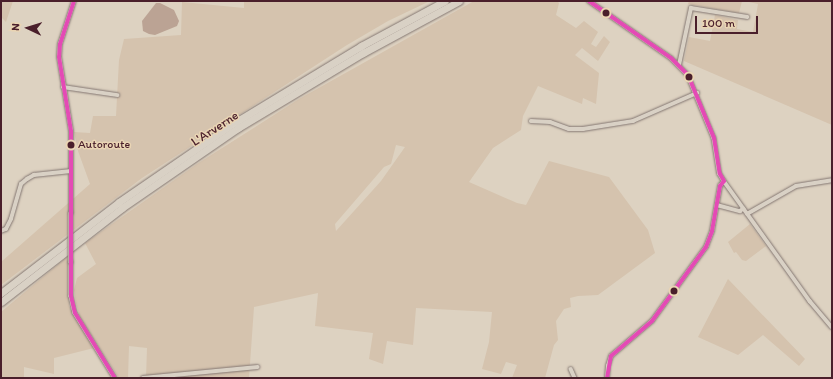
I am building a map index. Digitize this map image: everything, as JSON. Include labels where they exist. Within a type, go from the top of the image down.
[{"type":"highway","name":"L'Arverne","points":[[1,293],[114,206],[208,140],[343,57],[445,1]]},
{"type":"highway","name":"L'Arverne","points":[[1,302],[122,208],[231,133],[345,63],[459,1]]},
{"type":"street","points":[[74,1],[60,44],[59,57],[71,131],[71,296],[75,313],[115,378]]},
{"type":"street","points":[[589,1],[679,65],[688,75],[697,93],[714,138],[720,170],[724,181],[810,301],[832,327]]},
{"type":"street","points":[[679,65],[691,8],[747,17]]},
{"type":"street","points":[[63,87],[117,95]]},
{"type":"street","points":[[531,121],[550,122],[569,129],[583,129],[626,122],[642,118],[697,93]]},
{"type":"street","points":[[1,232],[6,229],[11,219],[21,184],[27,178],[34,175],[71,171]]},
{"type":"street","points":[[747,214],[796,186],[832,180]]},
{"type":"street","points":[[607,378],[611,356],[652,322],[706,247],[712,231],[720,186],[724,181]]},
{"type":"street","points":[[717,206],[740,211],[743,209]]},
{"type":"street","points":[[142,378],[257,367]]},
{"type":"street","points":[[571,369],[575,378]]},
{"type":"shaded area","points":[[1,1],[13,1],[6,22],[1,17]]},
{"type":"shaded area","points":[[244,1],[430,1],[388,21],[347,45],[142,178],[1,285],[1,262],[90,184],[78,151],[74,132],[90,133],[93,116],[116,116],[119,60],[124,39],[181,35],[182,2],[244,8]]},
{"type":"shaded area","points":[[474,1],[557,1],[559,3],[556,15],[576,28],[584,21],[598,32],[591,44],[596,47],[604,36],[610,42],[598,61],[582,48],[575,55],[599,73],[596,104],[583,98],[582,104],[538,86],[523,116],[521,130],[493,148],[469,182],[517,203],[526,205],[549,161],[609,177],[648,230],[655,253],[598,295],[570,298],[571,307],[564,309],[556,321],[558,340],[554,345],[545,378],[512,378],[517,365],[506,362],[501,374],[482,369],[489,342],[492,312],[416,308],[413,345],[387,341],[383,364],[369,359],[373,333],[315,326],[318,293],[254,307],[249,378],[146,378],[147,348],[129,346],[128,378],[119,378],[80,317],[76,303],[74,290],[77,278],[96,264],[85,243],[197,164],[299,99]],"holes":[[[396,145],[405,147],[381,181],[336,231],[335,224],[384,167],[391,164]]]},
{"type":"shaded area","points":[[689,1],[742,1],[739,13],[688,4]]},
{"type":"shaded area","points":[[744,1],[832,1],[832,125],[684,61],[689,37],[710,41],[715,15],[738,20],[737,29],[753,32],[758,4]]},
{"type":"shaded area","points":[[156,3],[160,3],[174,10],[179,21],[177,26],[155,35],[143,31],[142,21]]},
{"type":"shaded area","points":[[750,224],[766,246],[746,261],[742,260],[736,252],[734,253],[728,242]]},
{"type":"shaded area","points":[[68,256],[69,306],[94,348],[54,358],[54,374],[24,367],[24,378],[1,378],[1,312]]},
{"type":"shaded area","points":[[728,279],[805,359],[799,366],[763,335],[738,355],[698,337]]},
{"type":"transit line","points":[[74,1],[60,44],[59,57],[71,131],[71,296],[75,313],[115,378]]},
{"type":"transit line","points":[[589,1],[671,58],[688,75],[714,138],[720,174],[724,181]]},
{"type":"transit line","points":[[607,378],[611,356],[652,321],[706,247],[712,231],[720,186],[724,181]]},
{"type":"place","name":"Autoroute","points":[[71,145]]}]
